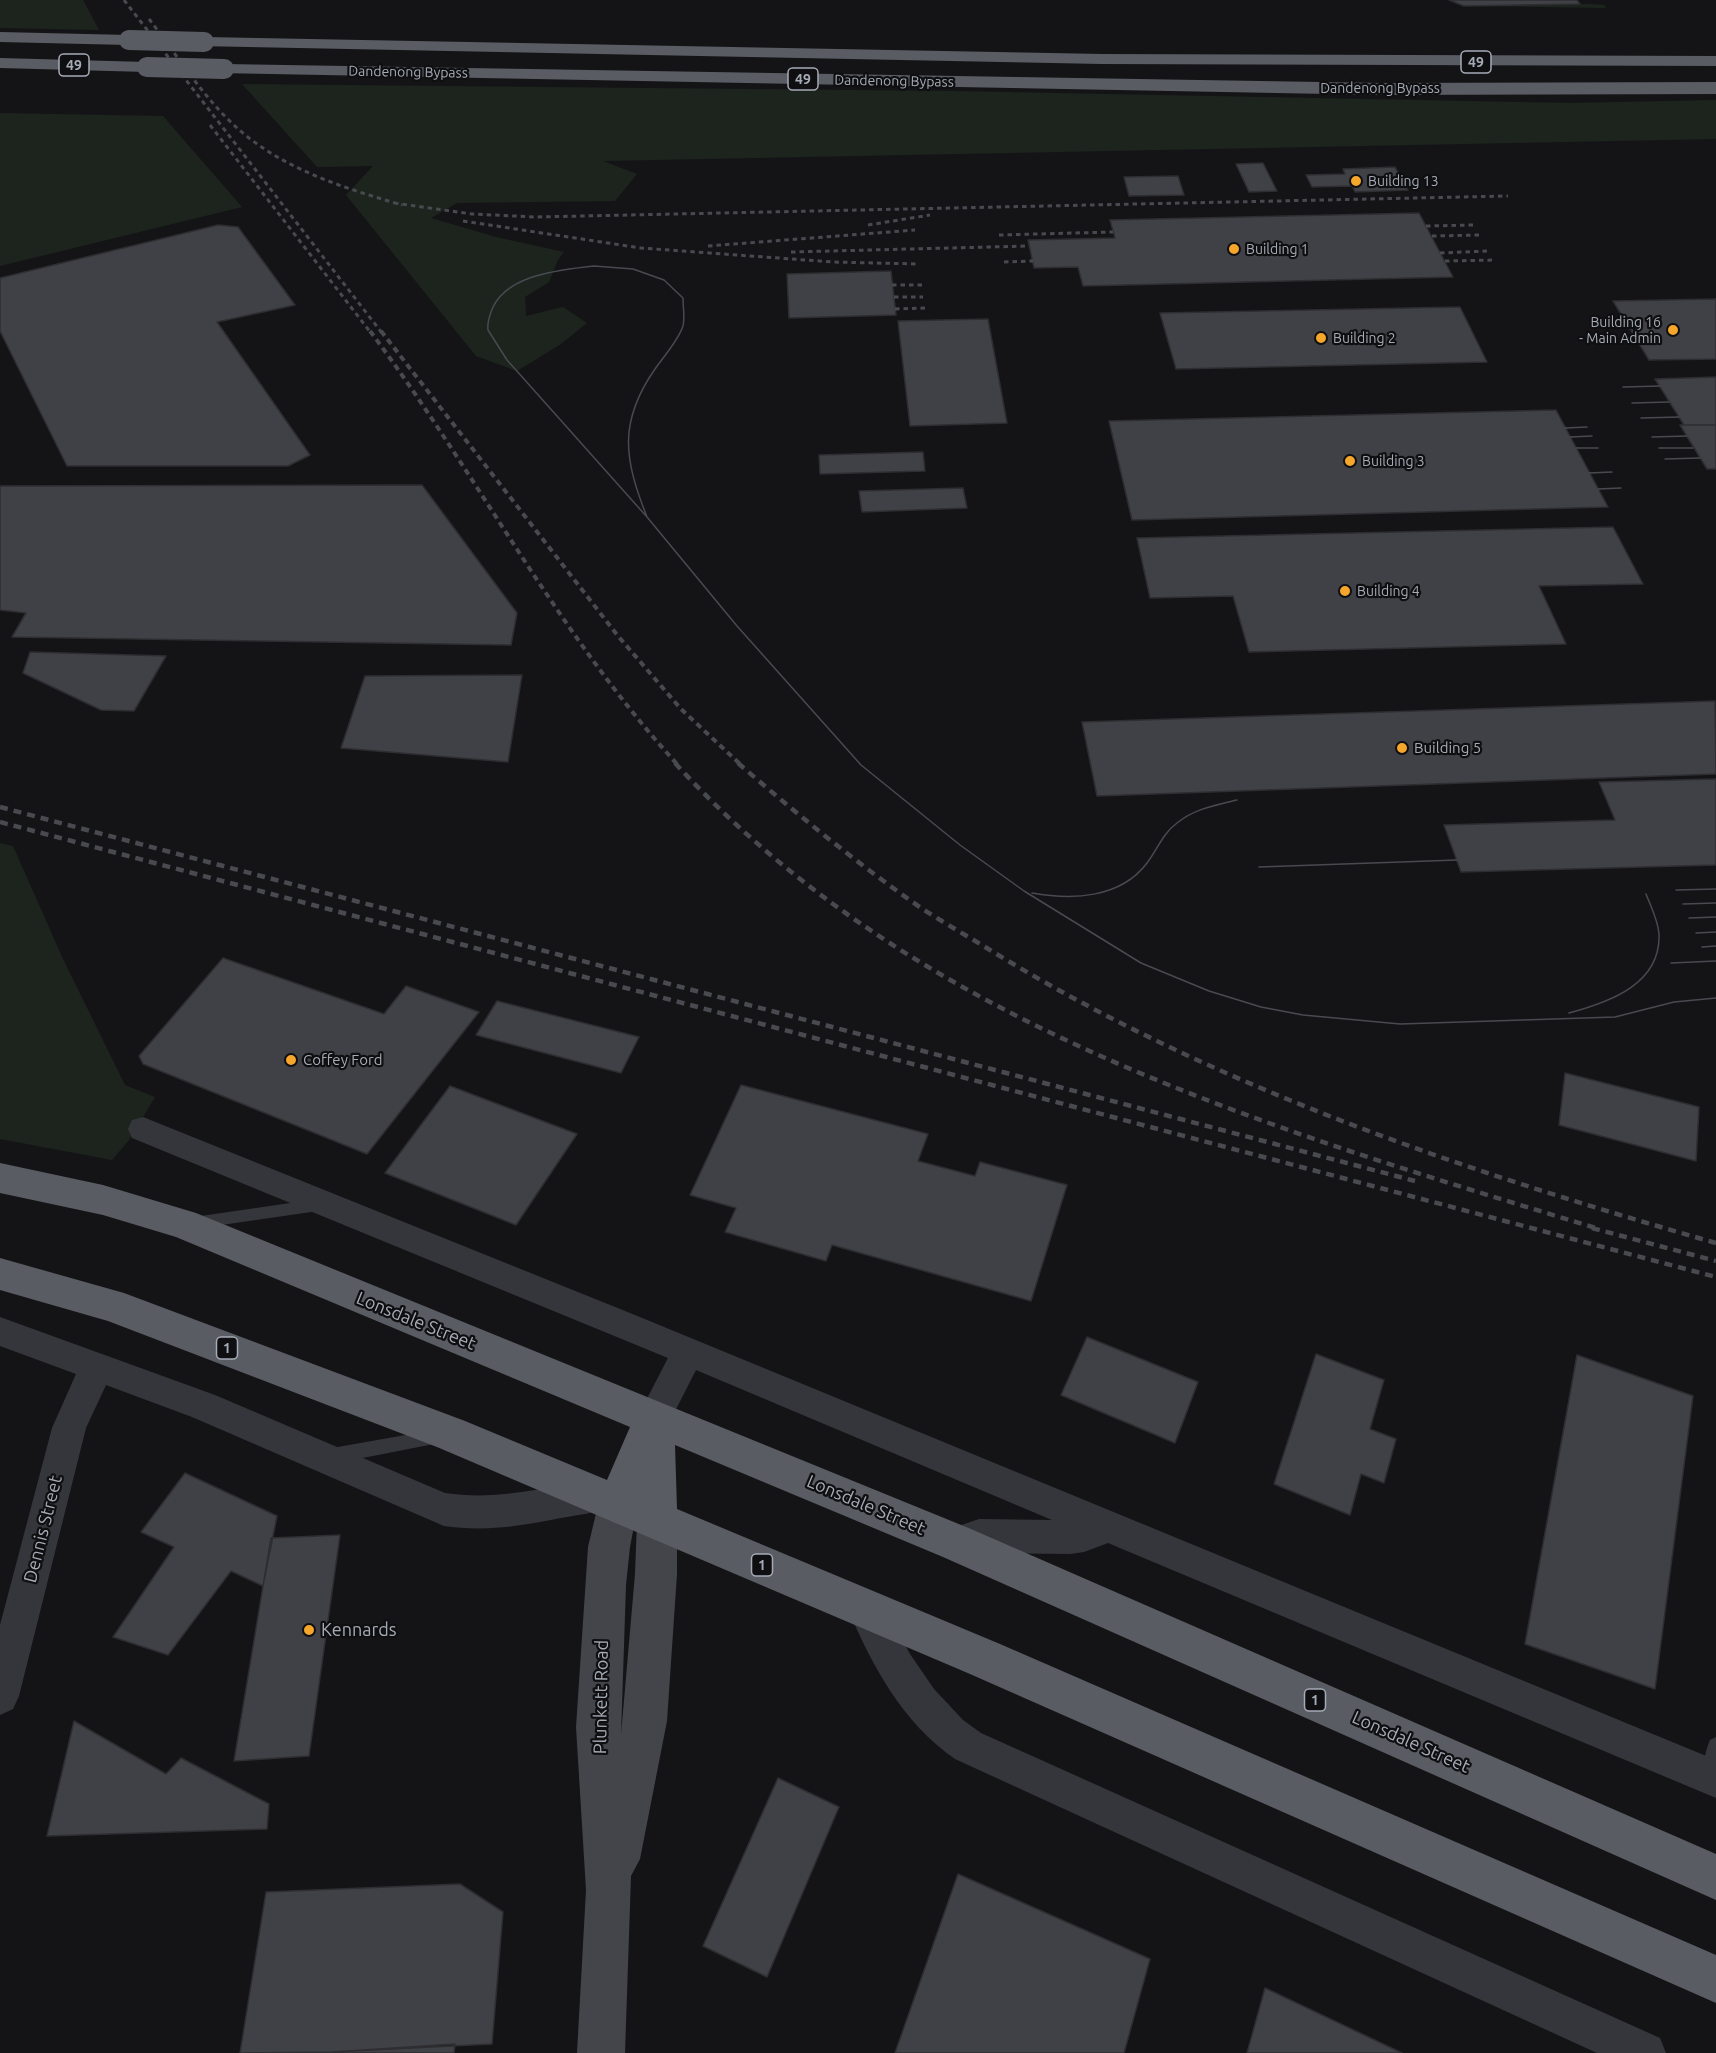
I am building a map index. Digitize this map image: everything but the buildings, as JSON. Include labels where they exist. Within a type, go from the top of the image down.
[{"type":"highway","name":"Dandenong Bypass","points":[[0,38],[1102,59],[1716,61]]},
{"type":"highway","name":"Dandenong Bypass","points":[[0,63],[224,69],[1347,88],[1716,88]]},
{"type":"highway","name":"Lonsdale Street","points":[[0,1178],[103,1200],[183,1224],[957,1542],[1716,1877]]},
{"type":"highway","name":"1","points":[[0,1274],[122,1309],[451,1434],[866,1608],[1716,1979]]},
{"type":"highway","points":[[608,1500],[628,1477],[654,1418]]},
{"type":"highway","points":[[654,1418],[657,1522]]},
{"type":"main road","name":"Plunkett Road","points":[[601,2053],[609,1890],[598,1727],[605,1585],[613,1524],[608,1500]]},
{"type":"main road","name":"Plunkett Road","points":[[609,1890],[636,1772],[645,1721],[656,1584],[657,1522]]},
{"type":"street","points":[[143,1129],[1108,1526],[1715,1767]]},
{"type":"street","points":[[0,1331],[203,1406],[427,1503],[457,1512],[494,1511],[608,1500]]},
{"type":"street","points":[[654,1418],[688,1353]]},
{"type":"street","name":"Dennis Street","points":[[0,1696],[69,1428],[83,1393],[99,1366]]},
{"type":"street","points":[[957,1542],[986,1536],[1070,1537],[1084,1535],[1108,1526]]},
{"type":"street","points":[[866,1608],[916,1699],[938,1724],[968,1746],[1645,2053]]},
{"type":"lane","points":[[183,1224],[326,1204]]},
{"type":"lane","points":[[325,1457],[451,1434]]},
{"type":"shaded area","points":[[0,0],[83,0],[99,30],[0,28]]},
{"type":"shaded area","points":[[1604,5],[1606,8],[1476,6]]},
{"type":"shaded area","points":[[242,84],[954,91],[1571,103],[1716,100],[1716,139],[603,161],[637,174],[615,201],[457,203],[431,218],[496,237],[564,252],[549,282],[525,297],[526,316],[563,307],[587,323],[561,344],[517,371],[476,356],[346,195],[373,166],[317,167]]},
{"type":"shaded area","points":[[0,113],[163,116],[242,207],[0,266]]},
{"type":"shaded area","points":[[0,843],[13,846],[63,959],[125,1085],[155,1097],[129,1140],[112,1160],[0,1139]]},
{"type":"tram line","points":[[594,266],[633,269],[664,280],[683,298],[684,320],[681,332],[643,388],[630,424],[630,459],[633,477],[647,517],[507,360],[488,330],[491,312],[498,299],[508,289],[535,276],[594,266]]},
{"type":"tram line","points":[[1623,387],[1660,386]]},
{"type":"tram line","points":[[1632,403],[1669,402]]},
{"type":"tram line","points":[[1641,418],[1679,417]]},
{"type":"tram line","points":[[1565,428],[1587,427]]},
{"type":"tram line","points":[[1570,437],[1592,436]]},
{"type":"tram line","points":[[1652,437],[1687,436]]},
{"type":"tram line","points":[[1576,448],[1598,448]]},
{"type":"tram line","points":[[1659,448],[1693,448]]},
{"type":"tram line","points":[[1665,459],[1700,458]]},
{"type":"tram line","points":[[1589,473],[1612,472]]},
{"type":"tram line","points":[[1598,489],[1621,488]]},
{"type":"tram line","points":[[647,517],[737,626],[861,765],[960,845],[1024,891],[1141,963],[1209,991],[1261,1007],[1303,1015],[1400,1024],[1615,1017],[1674,1002],[1716,998]]},
{"type":"tram line","points":[[1032,893],[1078,896],[1094,894],[1123,884],[1147,863],[1164,837],[1177,823],[1198,811],[1237,800]]},
{"type":"tram line","points":[[1259,867],[1457,860]]},
{"type":"tram line","points":[[1676,890],[1716,889]]},
{"type":"tram line","points":[[1569,1013],[1616,996],[1630,988],[1652,966],[1659,934],[1646,894]]},
{"type":"tram line","points":[[1683,904],[1716,903]]},
{"type":"tram line","points":[[1689,918],[1716,917]]},
{"type":"tram line","points":[[1696,933],[1716,932]]},
{"type":"tram line","points":[[1702,947],[1716,946]]},
{"type":"tram line","points":[[1671,963],[1716,961]]},
{"type":"railway","points":[[124,0],[382,333]]},
{"type":"railway","points":[[149,19],[212,102],[254,142],[293,166],[358,192],[396,203]]},
{"type":"railway","points":[[210,125],[371,333]]},
{"type":"railway","points":[[396,203],[472,214],[536,217],[1508,196]]},
{"type":"railway","points":[[396,203],[402,205]]},
{"type":"railway","points":[[868,225],[930,215]]},
{"type":"railway","points":[[463,221],[641,248],[833,262],[919,264]]},
{"type":"railway","points":[[1426,226],[1474,225]]},
{"type":"railway","points":[[708,246],[915,230]]},
{"type":"railway","points":[[999,235],[1113,232]]},
{"type":"railway","points":[[1432,236],[1480,235]]},
{"type":"railway","points":[[791,252],[1029,246]]},
{"type":"railway","points":[[1440,253],[1489,251]]},
{"type":"railway","points":[[1445,261],[1494,260]]},
{"type":"railway","points":[[1004,262],[1033,261]]},
{"type":"railway","points":[[892,285],[922,285]]},
{"type":"railway","points":[[894,297],[923,297]]},
{"type":"railway","points":[[895,309],[925,308]]},
{"type":"railway","points":[[370,331],[409,385],[593,661],[677,764]]},
{"type":"railway","points":[[381,331],[618,636],[681,709],[740,764]]},
{"type":"railway","points":[[675,763],[770,855],[874,933],[986,1000],[1103,1057],[1225,1107],[1349,1151],[1599,1229]]},
{"type":"railway","points":[[738,763],[829,839],[924,910],[1075,999],[1163,1044],[1252,1084],[1435,1155],[1716,1243]]},
{"type":"railway","points":[[0,807],[1415,1181]]},
{"type":"railway","points":[[0,822],[1716,1277]]},
{"type":"railway","points":[[1592,1228],[1716,1261]]},
{"type":"place","name":"Building 13","points":[[1356,181]]},
{"type":"place","name":"Building 1","points":[[1234,249]]},
{"type":"place","name":"Building 16 - Main Admin","points":[[1673,330]]},
{"type":"place","name":"Building 2","points":[[1321,338]]},
{"type":"place","name":"Building 3","points":[[1350,461]]},
{"type":"place","name":"Building 4","points":[[1345,591]]},
{"type":"place","name":"Building 5","points":[[1402,748]]},
{"type":"place","name":"Coffey Ford","points":[[291,1060]]},
{"type":"place","name":"Kennards","points":[[309,1630]]}]
